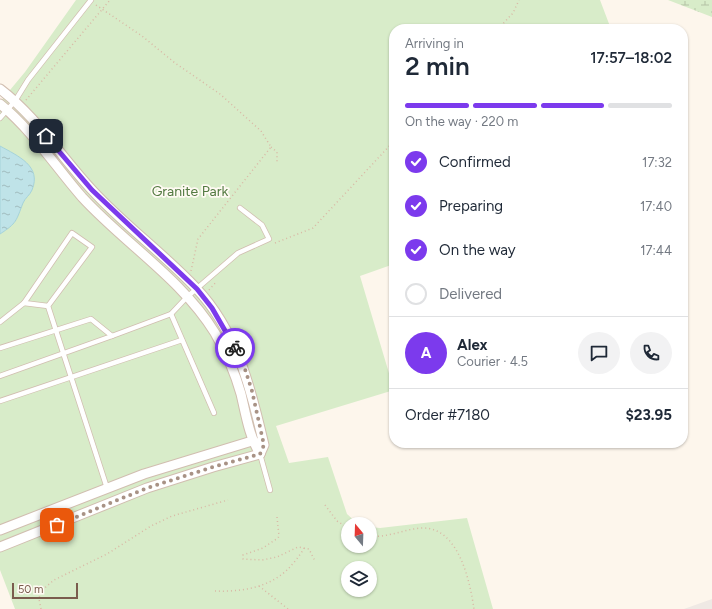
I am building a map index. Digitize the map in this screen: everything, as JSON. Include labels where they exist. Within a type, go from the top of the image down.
[{"type":"street","points":[[0,89],[15,101],[92,190],[197,289],[224,328],[245,369],[264,445],[260,454]]},
{"type":"street","points":[[4,107],[82,197],[203,314],[226,354],[240,393],[252,441],[260,454]]},
{"type":"street","points":[[0,530],[173,464],[252,441],[264,445]]},
{"type":"street","points":[[0,547],[147,488],[260,454]]},
{"type":"lane","points":[[0,118],[4,107],[15,101],[31,75],[91,0]]},
{"type":"lane","points":[[0,376],[171,314],[187,297],[238,253],[269,239],[262,225],[240,208]]},
{"type":"lane","points":[[0,322],[24,303],[72,233],[92,247],[48,306]]},
{"type":"lane","points":[[24,303],[48,306]]},
{"type":"lane","points":[[48,306],[107,488]]},
{"type":"lane","points":[[171,314],[214,413]]},
{"type":"lane","points":[[0,348],[91,319],[112,336]]},
{"type":"lane","points":[[0,401],[182,340]]},
{"type":"lane","points":[[260,454],[270,490]]},
{"type":"path","points":[[91,0],[102,11],[142,36],[175,63],[220,94],[261,131],[271,147],[277,152],[277,162]]},
{"type":"path","points":[[26,100],[110,0]]},
{"type":"path","points":[[503,24],[513,14],[519,0]]},
{"type":"path","points":[[268,245],[313,228],[389,145]]},
{"type":"path","points":[[191,270],[198,239],[271,147]]},
{"type":"path","points":[[208,290],[218,280]]},
{"type":"path","points":[[41,609],[39,599],[41,591],[54,580],[107,554],[151,526],[172,516],[228,500]]},
{"type":"path","points":[[325,505],[337,521],[341,524]]},
{"type":"path","points":[[277,517],[278,538],[263,548],[245,554],[242,556],[243,559],[270,559],[298,547],[306,547],[311,551],[315,561]]},
{"type":"path","points":[[377,536],[386,536],[421,528],[437,532],[446,538],[461,558],[469,577],[474,609]]},
{"type":"path","points":[[215,591],[235,591],[259,586],[276,578],[288,570],[306,547]]},
{"type":"path","points":[[259,586],[288,609]]},
{"type":"shaded area","points":[[712,599],[712,609],[684,609]]},
{"type":"green space","name":"Granite Park","points":[[76,0],[600,0],[609,24],[389,24],[389,266],[360,276],[389,373],[389,392],[276,426],[289,463],[328,457],[347,514],[350,517],[341,517],[341,553],[377,553],[377,528],[467,518],[493,609],[15,609],[0,570],[0,102],[25,72]]},
{"type":"green space","points":[[668,0],[712,0],[712,17]]},
{"type":"water","points":[[0,146],[21,158],[31,168],[34,174],[34,182],[32,190],[24,201],[15,221],[10,227],[0,234]]},
{"type":"way so far","points":[[57,525],[147,488],[260,454],[264,445],[252,391],[245,369],[235,348]]},
{"type":"route","points":[[46,136],[92,190],[122,220],[197,289],[212,308],[235,348]]}]
